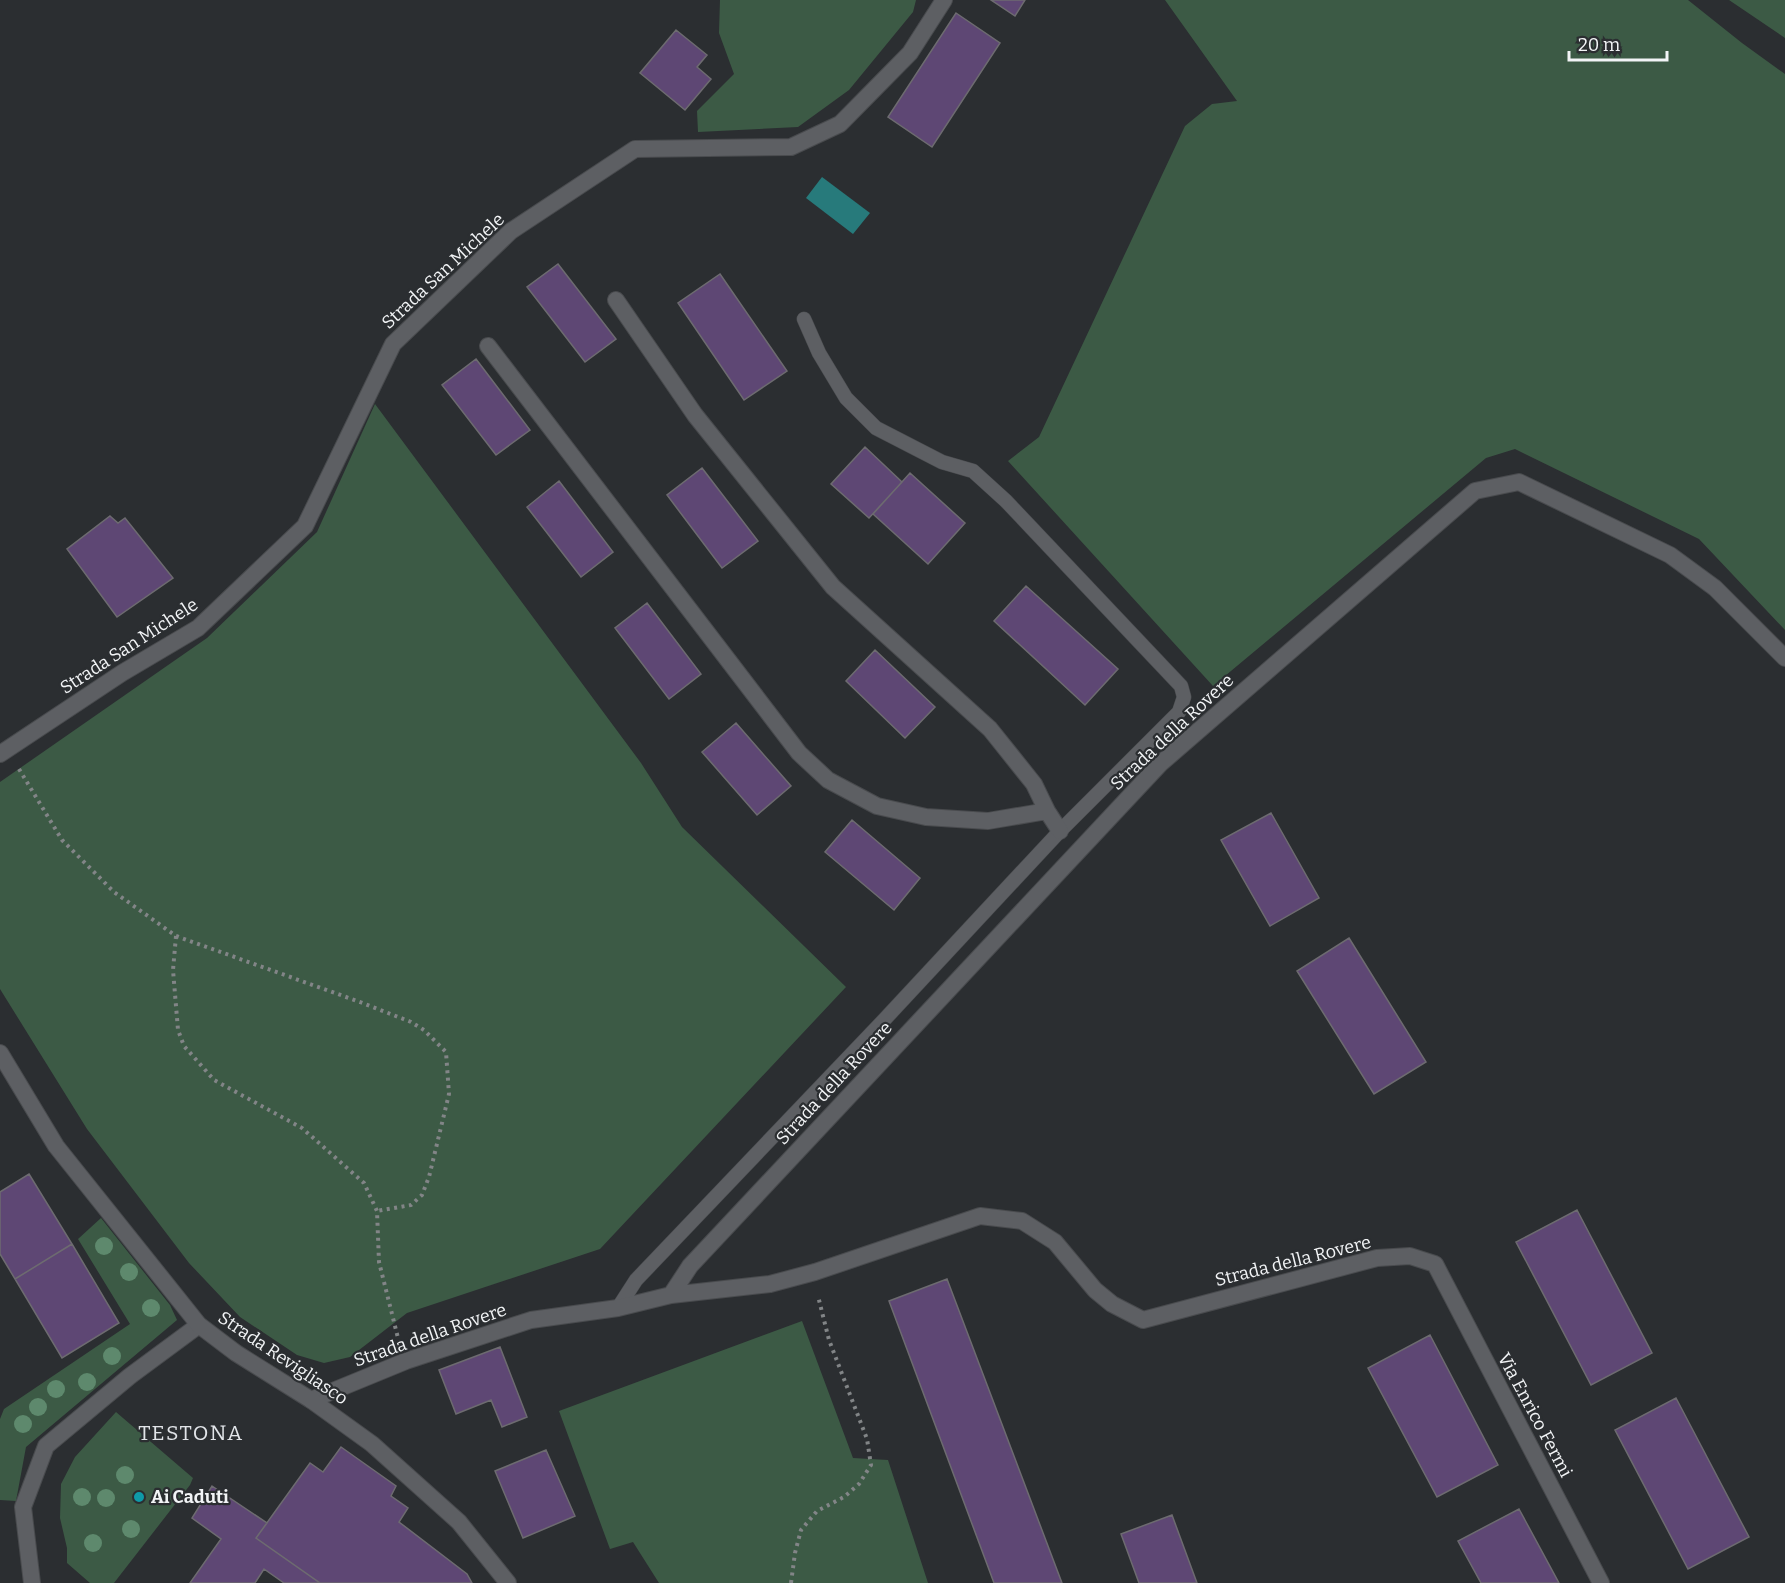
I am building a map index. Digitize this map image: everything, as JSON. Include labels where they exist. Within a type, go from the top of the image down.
[{"type":"street","name":"Strada San Michele","points":[[4,752],[122,673],[198,628],[305,526],[393,344],[511,231],[635,149],[791,147],[840,124],[910,53],[944,0]]},
{"type":"street","points":[[616,300],[695,415],[833,587],[990,729],[1034,784],[1060,831]]},
{"type":"street","points":[[488,346],[799,753],[828,780],[877,806],[926,817],[988,821],[1047,811]]},
{"type":"street","name":"Strada della Rovere","points":[[670,1295],[698,1257],[1160,764],[1475,491],[1519,482],[1670,555],[1716,588],[1785,658]]},
{"type":"street","name":"Strada Revigliasco","points":[[0,1053],[56,1146],[199,1324],[236,1353],[311,1400],[372,1444],[459,1522],[508,1583]]},
{"type":"street","name":"Strada della Rovere","points":[[311,1400],[406,1361],[531,1320],[618,1308],[670,1295],[770,1284],[815,1272],[980,1216],[1022,1221],[1055,1242],[1095,1290],[1112,1304],[1143,1320],[1377,1258],[1410,1256],[1435,1264]]},
{"type":"street","name":"Via Enrico Fermi","points":[[1435,1264],[1601,1583]]},
{"type":"street","points":[[32,1583],[23,1507],[46,1446],[130,1376],[199,1324]]},
{"type":"lane","points":[[618,1308],[636,1280],[884,1020],[1060,831],[1179,712],[1184,697],[1181,686],[1006,501],[973,471],[942,462],[876,428],[846,398],[819,353],[804,319]]},
{"type":"path","points":[[4,752],[62,840],[114,892],[176,936],[411,1022],[424,1030],[446,1052],[449,1094],[429,1176],[422,1195],[411,1205],[377,1211]]},
{"type":"path","points":[[176,936],[173,970],[178,1030],[184,1046],[214,1080],[302,1128],[364,1183],[377,1211],[379,1262],[396,1333],[406,1361]]},
{"type":"path","points":[[791,1583],[801,1530],[817,1511],[844,1497],[859,1484],[871,1465],[867,1439],[829,1340],[815,1272]]},
{"type":"green space","points":[[720,0],[916,0],[913,12],[849,90],[798,127],[698,132],[697,111],[734,74],[719,33]]},
{"type":"green space","points":[[1165,0],[1688,0],[1785,74],[1785,630],[1699,539],[1515,449],[1486,458],[1213,686],[1008,461],[1039,437],[1185,126],[1212,104],[1237,101]]},
{"type":"green space","points":[[1729,0],[1785,0],[1785,38]]},
{"type":"green space","points":[[375,404],[641,763],[682,827],[846,987],[600,1249],[407,1313],[350,1357],[324,1363],[297,1355],[240,1317],[189,1263],[87,1129],[0,989],[0,782],[207,638],[317,532]]},
{"type":"green space","points":[[101,1218],[170,1305],[177,1320],[26,1447],[16,1501],[0,1500],[0,1419],[4,1409],[130,1324],[78,1239]]},
{"type":"green space","points":[[802,1321],[853,1458],[888,1460],[928,1583],[659,1583],[633,1542],[610,1549],[559,1411]]},
{"type":"green space","points":[[116,1412],[193,1478],[190,1485],[114,1583],[90,1583],[67,1563],[67,1548],[60,1518],[61,1484],[75,1457]]},
{"type":"water","points":[[822,177],[870,213],[853,234],[806,198]]},
{"type":"building","points":[[991,0],[1025,0],[1015,16]]},
{"type":"building","points":[[956,13],[1000,43],[932,147],[888,117]]},
{"type":"building","points":[[676,30],[707,55],[697,67],[711,79],[685,110],[640,73]]},
{"type":"building","points":[[558,264],[616,339],[585,362],[527,287]]},
{"type":"building","points":[[720,274],[787,371],[744,400],[678,303]]},
{"type":"building","points":[[476,359],[530,430],[496,455],[442,385]]},
{"type":"building","points":[[865,447],[902,482],[869,518],[831,484]]},
{"type":"building","points":[[702,468],[758,541],[722,568],[667,495]]},
{"type":"building","points":[[910,473],[965,523],[928,564],[873,514]]},
{"type":"building","points":[[559,481],[613,552],[581,577],[527,507]]},
{"type":"building","points":[[110,516],[118,523],[125,518],[173,578],[117,617],[67,549]]},
{"type":"building","points":[[1026,586],[1118,669],[1085,705],[994,621]]},
{"type":"building","points":[[647,603],[701,674],[669,699],[615,628]]},
{"type":"building","points":[[875,650],[935,707],[905,738],[846,681]]},
{"type":"building","points":[[736,723],[791,786],[757,815],[702,752]]},
{"type":"building","points":[[1271,813],[1319,898],[1270,926],[1221,840]]},
{"type":"building","points":[[852,820],[920,878],[894,910],[825,852]]},
{"type":"building","points":[[1349,938],[1426,1062],[1374,1094],[1297,971]]},
{"type":"building","points":[[29,1174],[72,1244],[15,1279],[0,1254],[0,1192]]},
{"type":"building","points":[[1577,1210],[1652,1353],[1591,1385],[1516,1242]]},
{"type":"building","points":[[72,1244],[119,1323],[62,1358],[15,1279]]},
{"type":"building","points":[[947,1279],[1062,1583],[994,1583],[889,1301]]},
{"type":"building","points":[[1430,1335],[1498,1465],[1437,1497],[1368,1368]]},
{"type":"building","points":[[500,1347],[527,1417],[502,1427],[491,1400],[456,1414],[439,1370]]},
{"type":"building","points":[[1676,1398],[1749,1537],[1688,1569],[1615,1430]]},
{"type":"building","points":[[341,1447],[396,1486],[391,1496],[408,1508],[399,1522],[467,1574],[472,1583],[320,1583],[256,1538],[310,1463],[323,1472]]},
{"type":"building","points":[[546,1450],[575,1516],[523,1538],[495,1471]]},
{"type":"building","points":[[212,1486],[267,1523],[256,1538],[320,1583],[284,1583],[264,1569],[255,1583],[190,1583],[221,1539],[192,1518]]},
{"type":"building","points":[[1519,1509],[1559,1583],[1481,1583],[1458,1541]]},
{"type":"building","points":[[1172,1515],[1197,1583],[1139,1583],[1121,1534]]},
{"type":"place","name":"Ai Caduti","points":[[139,1497]]},
{"type":"district","name":"TESTONA","points":[[191,1433]]}]
